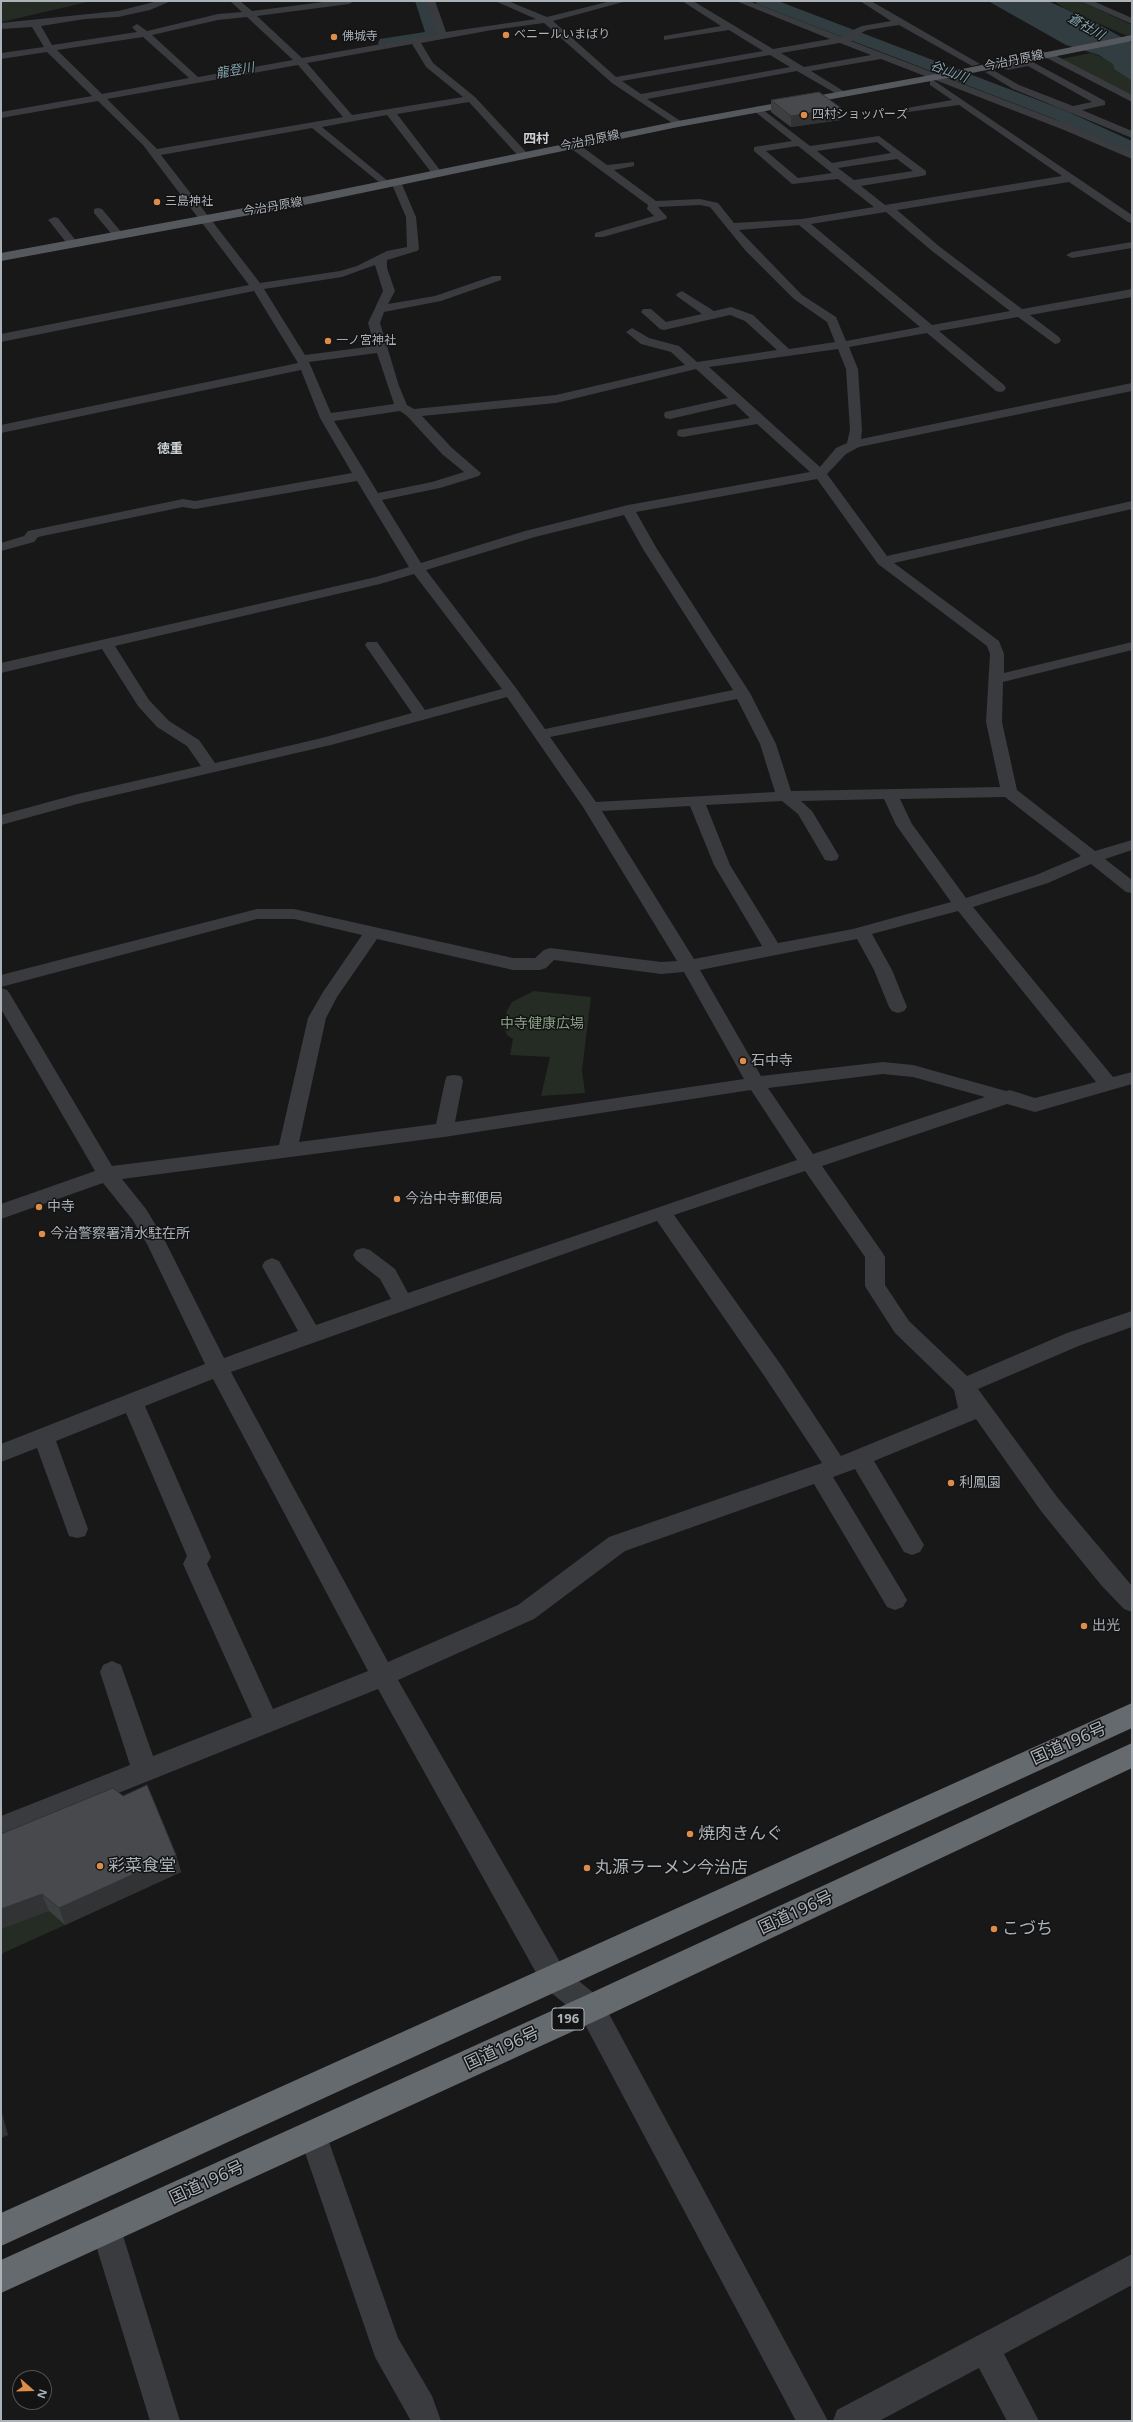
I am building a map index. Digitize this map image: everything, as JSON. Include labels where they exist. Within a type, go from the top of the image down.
[{"type":"highway","name":"国道196号","points":[[1,2230],[1132,1715]]},
{"type":"highway","name":"国道196号","points":[[1,2277],[591,2008],[1132,1755]]},
{"type":"main road","name":"今治丹原線","points":[[1,257],[438,174],[678,124],[960,72],[994,68],[1046,54],[1132,38]]},
{"type":"street","points":[[1,26],[35,24],[123,13],[147,8],[166,1]]},
{"type":"street","points":[[235,1],[300,61],[350,119]]},
{"type":"street","points":[[1,56],[144,34],[218,17],[349,1]]},
{"type":"street","points":[[430,1],[443,36]]},
{"type":"street","points":[[500,1],[546,20],[614,80],[678,124]]},
{"type":"street","points":[[1,114],[443,36],[546,20],[622,1]]},
{"type":"street","points":[[687,1],[842,94]]},
{"type":"street","points":[[741,1],[1068,128],[1132,156]]},
{"type":"street","points":[[865,1],[975,64]]},
{"type":"street","points":[[1085,1],[1132,21]]},
{"type":"street","points":[[1103,1],[1109,4],[1115,14]]},
{"type":"street","points":[[123,13],[180,68],[195,79]]},
{"type":"street","points":[[614,80],[856,37],[854,33],[865,28],[900,22]]},
{"type":"street","points":[[35,24],[50,49],[99,96],[154,153],[257,287],[303,362],[326,418],[417,568],[511,691],[591,806],[689,966],[756,1084],[808,1163],[875,1256],[875,1286],[902,1327],[964,1386],[1049,1504],[1109,1578],[1132,1602]]},
{"type":"street","points":[[666,38],[729,27]]},
{"type":"street","points":[[415,41],[429,65],[471,99],[524,156]]},
{"type":"street","points":[[1046,54],[1132,99]]},
{"type":"street","points":[[640,98],[880,56]]},
{"type":"street","points":[[994,68],[1029,63],[1102,103],[1072,109]]},
{"type":"street","points":[[994,68],[1016,87]]},
{"type":"street","points":[[960,72],[995,86],[1016,87],[1132,135]]},
{"type":"street","points":[[935,77],[961,102],[1132,220]]},
{"type":"street","points":[[154,153],[471,99]]},
{"type":"street","points":[[905,111],[961,102]]},
{"type":"street","points":[[758,109],[852,184],[1055,340]]},
{"type":"street","points":[[390,112],[438,174]]},
{"type":"street","points":[[1,325],[5,337],[257,287],[342,274],[361,268],[391,253],[413,249],[411,217],[390,183],[314,125]]},
{"type":"street","points":[[841,175],[796,182],[758,149],[877,139],[922,173],[852,184]]},
{"type":"street","points":[[573,145],[654,204],[700,202],[714,205],[749,248],[798,297],[832,320],[852,369],[856,430],[853,445]]},
{"type":"street","points":[[830,166],[900,155]]},
{"type":"street","points":[[605,168],[630,164]]},
{"type":"street","points":[[731,227],[802,222],[1071,178]]},
{"type":"street","points":[[599,235],[662,217],[652,209],[654,204]]},
{"type":"street","points":[[98,211],[118,235]]},
{"type":"street","points":[[54,220],[73,244]]},
{"type":"street","points":[[802,222],[933,330],[1000,388]]},
{"type":"street","points":[[1072,255],[1132,245]]},
{"type":"street","points":[[374,498],[435,485],[474,474],[442,446],[407,410],[381,349],[374,323],[379,309],[389,291],[381,268],[381,257]]},
{"type":"street","points":[[379,309],[437,299],[497,278]]},
{"type":"street","points":[[326,418],[407,410],[556,399],[697,366],[933,330],[1132,293]]},
{"type":"street","points":[[682,295],[712,315]]},
{"type":"street","points":[[647,312],[664,326],[731,311],[749,318],[762,328],[786,353]]},
{"type":"street","points":[[632,332],[645,341],[675,349],[737,400],[820,474],[882,561],[994,644],[997,654],[994,722],[1009,792]]},
{"type":"street","points":[[1,429],[303,362],[381,349]]},
{"type":"street","points":[[1,668],[380,580],[530,534],[628,510],[820,474],[841,451],[853,445],[1132,387]]},
{"type":"street","points":[[670,415],[737,400]]},
{"type":"street","points":[[683,433],[760,420]]},
{"type":"street","points":[[1,547],[29,539],[33,534],[183,503],[196,506],[361,476]]},
{"type":"street","points":[[882,561],[1132,505]]},
{"type":"street","points":[[628,510],[650,549],[742,693],[768,744],[785,796],[804,811],[831,856]]},
{"type":"street","points":[[106,644],[143,703],[163,724],[193,743],[211,768]]},
{"type":"street","points":[[372,645],[421,716]]},
{"type":"street","points":[[996,679],[1132,646]]},
{"type":"street","points":[[1,820],[211,768],[325,742],[511,691]]},
{"type":"street","points":[[541,734],[742,693]]},
{"type":"street","points":[[591,806],[785,796],[1009,792],[1132,888]]},
{"type":"street","points":[[889,793],[904,825],[962,905],[1109,1085]]},
{"type":"street","points":[[696,801],[705,828],[722,865],[773,949]]},
{"type":"street","points":[[1,981],[257,914],[294,914],[512,964],[540,964],[550,954],[661,968],[689,966],[862,932],[962,905],[1042,879],[1093,857],[1132,845]]},
{"type":"street","points":[[287,1151],[317,1018],[329,996],[373,932]]},
{"type":"street","points":[[862,932],[883,970],[898,1007]]},
{"type":"street","points":[[1,994],[107,1174],[139,1214],[156,1242],[218,1368],[383,1676],[554,1978],[591,2008],[813,2421]]},
{"type":"street","points":[[1,1212],[107,1174],[444,1130],[810,1075],[883,1068],[913,1070],[1010,1096],[1035,1105],[1132,1078]]},
{"type":"street","points":[[444,1130],[454,1081]]},
{"type":"street","points":[[1,1453],[218,1368],[403,1302],[662,1212],[1010,1096]]},
{"type":"street","points":[[662,1212],[764,1359],[828,1470],[895,1600]]},
{"type":"street","points":[[363,1255],[388,1274],[403,1302]]},
{"type":"street","points":[[272,1266],[311,1335]]},
{"type":"street","points":[[964,1386],[1074,1339],[1132,1320]]},
{"type":"street","points":[[1,1828],[383,1676],[526,1612],[617,1544],[828,1470],[970,1412],[964,1386]]},
{"type":"street","points":[[132,1402],[199,1557],[195,1564],[267,1722]]},
{"type":"street","points":[[44,1436],[77,1529]]},
{"type":"street","points":[[860,1457],[912,1545]]},
{"type":"street","points":[[112,1672],[145,1771]]},
{"type":"street","points":[[313,2135],[386,2346],[421,2407],[426,2421]]},
{"type":"street","points":[[106,2229],[165,2421]]},
{"type":"street","points":[[848,2421],[1132,2269]]},
{"type":"street","points":[[985,2349],[1024,2421]]},
{"type":"green space","points":[[1,1],[92,1],[1,22]]},
{"type":"green space","points":[[1054,1],[1080,1],[1132,25],[1132,36],[1127,36],[1064,8]]},
{"type":"green space","points":[[1091,53],[1113,61],[1114,69],[1132,81],[1132,97],[1061,59]]},
{"type":"green space","name":"中寺健康広場","points":[[534,991],[591,997],[582,1070],[585,1093],[541,1096],[550,1057],[510,1055],[513,1039],[507,1035],[503,1025],[507,1011],[512,1002]]},
{"type":"green space","points":[[49,1911],[65,1925],[3,1953],[1,1957],[1,1929]]},
{"type":"water","name":"蒼社川","points":[[988,1],[1048,1],[1094,22],[1132,43],[1132,81],[1114,69],[1113,64],[1099,55],[1066,45]]},
{"type":"building","points":[[819,92],[841,108],[791,116],[771,100]]},
{"type":"building","points":[[147,1785],[176,1855],[59,1908],[42,1894],[1,1909],[1,1834],[113,1788],[123,1796]]},
{"type":"waterway","name":"龍登川","points":[[386,43],[435,35],[423,1]]},
{"type":"waterway","name":"谷山川","points":[[763,1],[1058,114],[1132,148]]},
{"type":"place","name":"べニールいまばり","points":[[506,35]]},
{"type":"place","name":"佛城寺","points":[[334,37]]},
{"type":"place","name":"四村ショッパーズ","points":[[804,115]]},
{"type":"place","name":"三島神社","points":[[157,202]]},
{"type":"place","name":"一ノ宮神社","points":[[328,341]]},
{"type":"place","name":"石中寺","points":[[743,1061]]},
{"type":"place","name":"今治中寺郵便局","points":[[397,1199]]},
{"type":"place","name":"中寺","points":[[39,1207]]},
{"type":"place","name":"今治警察署清水駐在所","points":[[42,1234]]},
{"type":"place","name":"利鳳園","points":[[951,1483]]},
{"type":"place","name":"出光","points":[[1084,1626]]},
{"type":"place","name":"焼肉きんぐ","points":[[690,1834]]},
{"type":"place","name":"彩菜食堂","points":[[100,1866]]},
{"type":"place","name":"丸源ラーメン今治店","points":[[587,1868]]},
{"type":"place","name":"こづち","points":[[994,1929]]},
{"type":"district","name":"四村","points":[[536,139]]},
{"type":"district","name":"徳重","points":[[170,449]]}]
